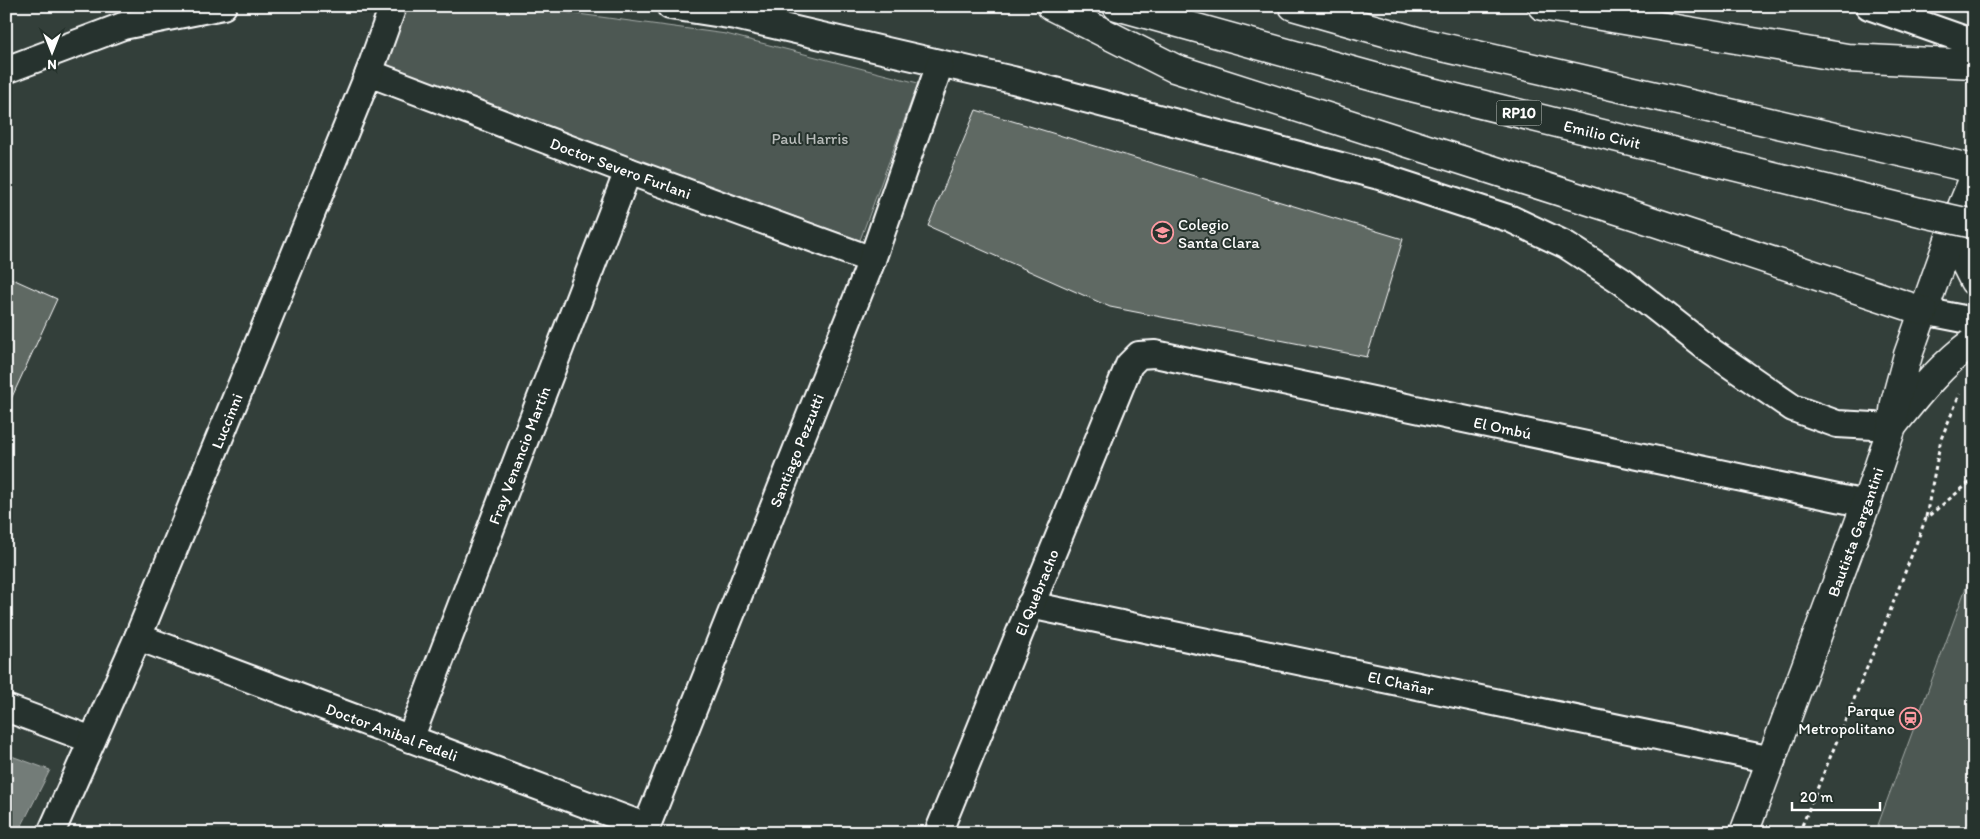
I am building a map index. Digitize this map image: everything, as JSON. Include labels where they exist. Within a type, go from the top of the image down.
[{"type":"main road","points":[[1052,6],[1174,68],[1620,211],[1922,311]]},
{"type":"main road","name":"Emilio Civit","points":[[1117,6],[1403,85],[1924,213],[1964,225]]},
{"type":"main road","points":[[1293,6],[1420,42],[1974,169]]},
{"type":"main road","points":[[1542,6],[1847,58],[1974,64]]},
{"type":"main road","name":"Bautista Gargantini","points":[[1744,833],[1866,504],[1892,427],[1895,403],[1922,311],[1964,225],[1974,178]]},
{"type":"main road","points":[[1964,225],[1965,263],[1974,281]]},
{"type":"main road","points":[[1892,427],[1936,372],[1950,358],[1974,341]]},
{"type":"street","points":[[6,70],[123,26],[223,6]]},
{"type":"street","name":"Luccinni","points":[[51,833],[138,637],[369,73],[393,6]]},
{"type":"street","points":[[670,6],[735,16],[1013,80],[1379,176],[1512,219],[1566,246],[1624,282],[1712,352],[1793,408],[1837,424],[1892,427]]},
{"type":"street","points":[[1869,6],[1974,43]]},
{"type":"street","name":"Santiago Pezzutti","points":[[646,830],[872,260],[940,64]]},
{"type":"street","name":"Doctor Severo Furlani","points":[[369,73],[628,171],[872,260]]},
{"type":"street","name":"Fray Venancio Martín","points":[[410,739],[628,171]]},
{"type":"street","points":[[1922,311],[1974,321]]},
{"type":"street","name":"El Ombú","points":[[1139,356],[1155,354],[1866,504]]},
{"type":"street","name":"El Quebracho","points":[[938,833],[1129,365],[1139,356]]},
{"type":"street","name":"El Chañar","points":[[1030,605],[1772,760]]},
{"type":"street","name":"Doctor Anibal Fedeli","points":[[138,637],[646,830]]},
{"type":"street","points":[[6,708],[92,740]]},
{"type":"path","points":[[1799,833],[1885,624],[1926,518],[1941,439],[1957,398],[1963,391]]},
{"type":"path","points":[[1926,518],[1974,479]]},
{"type":"green space","name":"Paul Harris","points":[[400,6],[519,6],[726,34],[918,83],[860,240],[379,67]]},
{"type":"green space","points":[[1974,566],[1974,833],[1875,833]]},
{"type":"shaded area","points":[[6,754],[50,770],[18,833],[6,833]]},
{"type":"building","name":"Colegio Santa Clara","points":[[976,110],[1403,239],[1367,357],[1110,307],[928,226]]},
{"type":"building","points":[[6,276],[57,299],[6,410]]},
{"type":"place","name":"Colegio Santa Clara","points":[[1162,233]]},
{"type":"place","name":"Parque Metropolitano","points":[[1911,719]]}]
